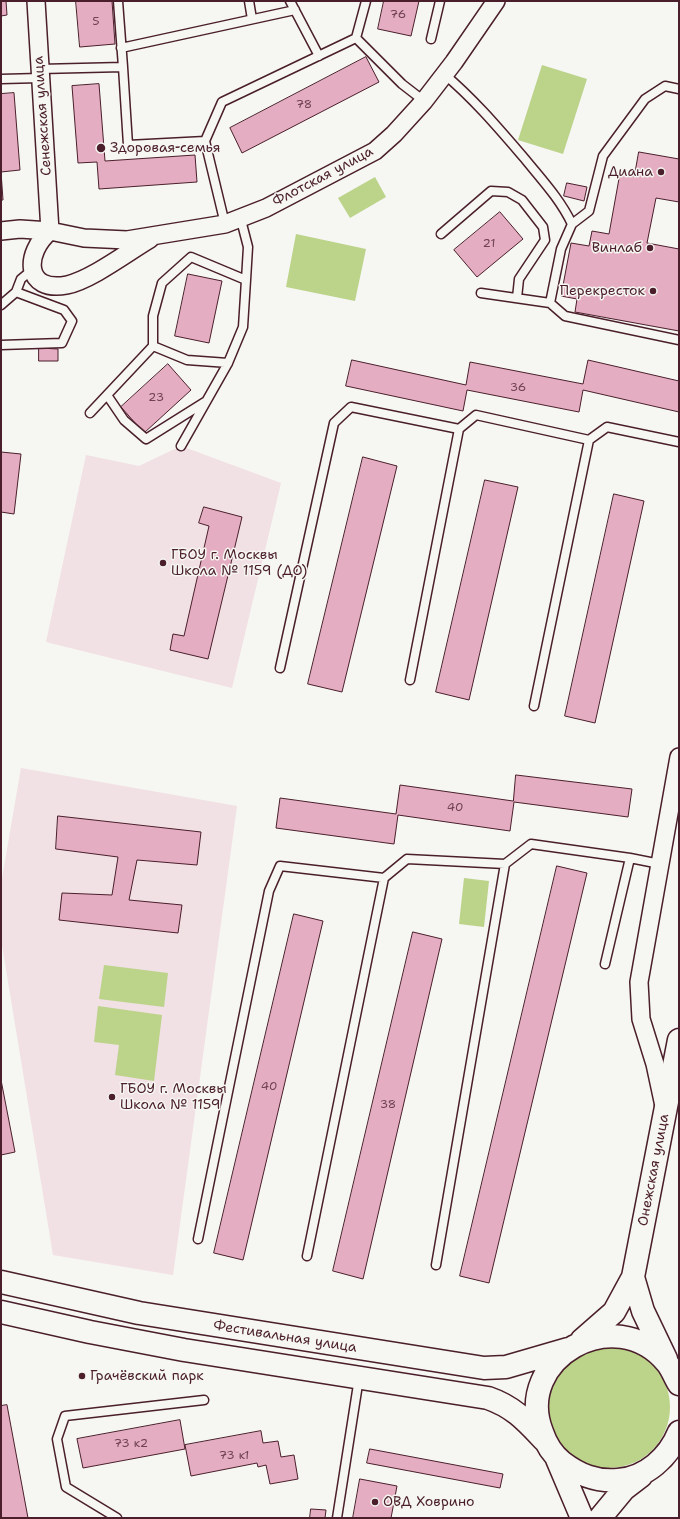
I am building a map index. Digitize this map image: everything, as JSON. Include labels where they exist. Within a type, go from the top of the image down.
[{"type":"main road","name":"Онежская улица","points":[[551,1449],[539,1424],[537,1408],[539,1394],[546,1374],[557,1359],[614,1312],[634,1277],[679,1040]]},
{"type":"main road","name":"Онежская улица","points":[[634,1277],[643,1311],[668,1364]]},
{"type":"main road","name":"Фестивальная улица","points":[[1,1282],[146,1314],[484,1368],[506,1367],[605,1336],[627,1337],[653,1349],[668,1364]]},
{"type":"main road","name":"Фестивальная улица","points":[[1,1312],[134,1341],[359,1378],[462,1393],[494,1400],[505,1404],[520,1414],[551,1449]]},
{"type":"main road","points":[[668,1364],[679,1384]]},
{"type":"main road","points":[[600,1518],[624,1489],[651,1468],[675,1441],[679,1432]]},
{"type":"main road","points":[[551,1449],[571,1469],[588,1478],[608,1481],[625,1480],[679,1455]]},
{"type":"main road","points":[[551,1449],[576,1500],[582,1518]]},
{"type":"street","name":"Сенежская улица","points":[[36,1],[50,231]]},
{"type":"street","name":"Флотская улица","points":[[1,231],[20,229],[50,231],[104,240],[127,240],[233,222],[310,186],[375,150],[394,134],[424,101],[496,1]]},
{"type":"street","points":[[32,270],[33,254],[36,246],[50,231]]},
{"type":"street","name":"Флотская улица","points":[[32,270],[34,276],[45,284],[67,285],[94,273],[156,235]]},
{"type":"street","points":[[665,1114],[655,1064],[640,1019],[639,982],[679,757]]},
{"type":"lane","points":[[118,1],[128,144],[205,141]]},
{"type":"lane","points":[[249,1],[252,19]]},
{"type":"lane","points":[[290,1],[319,56]]},
{"type":"lane","points":[[181,446],[228,363],[243,326],[248,247],[233,222],[205,141],[222,102],[356,38],[366,1]]},
{"type":"lane","points":[[431,39],[440,1]]},
{"type":"lane","points":[[122,48],[295,10]]},
{"type":"lane","points":[[356,38],[402,84],[424,101]]},
{"type":"lane","points":[[1,79],[40,73],[123,67]]},
{"type":"lane","points":[[444,74],[460,88],[512,144],[562,203],[572,224]]},
{"type":"lane","points":[[550,303],[561,249],[572,224],[589,211],[603,156],[644,99],[666,86],[679,89]]},
{"type":"lane","points":[[441,234],[491,191],[508,192],[522,200],[543,227],[544,240],[519,279],[517,298]]},
{"type":"lane","points":[[90,413],[153,346],[153,316],[162,283],[191,258],[246,280]]},
{"type":"lane","points":[[1,305],[16,292],[21,279],[32,270]]},
{"type":"lane","points":[[1,345],[62,343],[72,321],[64,310],[16,292]]},
{"type":"lane","points":[[481,293],[550,303],[565,316],[679,340]]},
{"type":"lane","points":[[153,346],[187,360],[228,363]]},
{"type":"lane","points":[[107,395],[124,420],[146,439],[206,402]]},
{"type":"lane","points":[[280,668],[334,423],[352,407],[459,429]]},
{"type":"lane","points":[[410,680],[459,429],[476,414],[589,440]]},
{"type":"lane","points":[[534,706],[589,440],[607,427],[679,442]]},
{"type":"lane","points":[[307,1256],[384,878],[407,859],[505,864],[531,844],[630,858],[660,864]]},
{"type":"lane","points":[[605,964],[630,858]]},
{"type":"lane","points":[[436,1265],[505,864]]},
{"type":"lane","points":[[198,1239],[269,891],[280,866],[384,878]]},
{"type":"lane","points":[[336,1518],[359,1378]]},
{"type":"lane","points":[[117,1518],[66,1488],[57,1439],[65,1416],[204,1400]]},
{"type":"shaded area","name":"ГБОУ г. Москвы Школа № 1159 (ДО)","points":[[181,446],[281,483],[232,688],[46,642],[86,455],[139,466]]},
{"type":"shaded area","name":"ГБОУ г. Москвы Школа № 1159","points":[[21,768],[237,806],[173,1275],[53,1255],[1,939],[1,884]]},
{"type":"green space","points":[[542,65],[587,79],[563,154],[518,140]]},
{"type":"green space","points":[[375,177],[386,197],[350,218],[338,198]]},
{"type":"green space","points":[[296,234],[366,249],[355,301],[286,287]]},
{"type":"green space","points":[[464,878],[489,881],[484,927],[459,924]]},
{"type":"green space","points":[[104,965],[168,973],[164,1007],[99,999]]},
{"type":"green space","points":[[98,1006],[162,1015],[154,1081],[115,1075],[119,1045],[94,1042]]},
{"type":"green space","points":[[609,1346],[632,1351],[652,1364],[665,1384],[670,1407],[665,1430],[652,1450],[632,1463],[609,1468],[586,1463],[566,1450],[553,1430],[548,1407],[553,1384],[566,1364],[586,1351]]},
{"type":"building","points":[[1,1],[6,1],[7,15],[1,16]]},
{"type":"building","points":[[76,1],[112,1],[115,44],[80,47]]},
{"type":"building","points":[[384,1],[419,1],[411,36],[378,29]]},
{"type":"building","points":[[366,57],[379,82],[242,153],[230,128]]},
{"type":"building","points":[[99,84],[105,161],[195,155],[197,182],[99,189],[97,162],[78,163],[72,86]]},
{"type":"building","points":[[14,93],[20,170],[1,172],[1,94]]},
{"type":"building","points":[[639,152],[679,159],[679,202],[656,198],[647,243],[679,249],[679,331],[575,312],[577,299],[561,296],[571,243],[589,246],[592,231],[609,234],[620,173],[634,176]]},
{"type":"building","points":[[1,172],[3,200],[1,200]]},
{"type":"building","points":[[567,183],[587,187],[584,201],[564,196]]},
{"type":"building","points":[[500,212],[523,239],[477,277],[454,250]]},
{"type":"building","points":[[188,274],[222,281],[209,343],[175,336]]},
{"type":"building","points":[[39,348],[58,349],[58,361],[39,361]]},
{"type":"building","points":[[352,360],[466,385],[470,362],[583,384],[588,360],[679,381],[679,412],[583,390],[579,412],[467,390],[463,411],[346,386]]},
{"type":"building","points":[[168,364],[191,390],[144,433],[121,407]]},
{"type":"building","points":[[1,452],[21,454],[14,514],[1,512]]},
{"type":"building","points":[[363,457],[397,466],[342,692],[308,684]]},
{"type":"building","points":[[485,480],[518,487],[469,700],[436,692]]},
{"type":"building","points":[[614,494],[644,501],[595,723],[565,716]]},
{"type":"building","points":[[204,507],[242,517],[208,659],[170,650],[173,634],[184,636],[209,526],[199,523]]},
{"type":"building","points":[[516,775],[632,789],[628,817],[514,802],[510,831],[398,815],[394,844],[276,828],[280,798],[396,814],[400,785],[513,801]]},
{"type":"building","points":[[58,816],[201,832],[197,865],[137,860],[129,900],[182,905],[178,933],[59,920],[62,893],[112,895],[118,857],[56,849]]},
{"type":"building","points":[[557,866],[587,873],[489,1283],[460,1276]]},
{"type":"building","points":[[294,914],[323,921],[243,1260],[214,1253]]},
{"type":"building","points":[[413,932],[442,939],[363,1279],[333,1271]]},
{"type":"building","points":[[1,1080],[15,1152],[1,1155]]},
{"type":"building","points":[[7,1405],[28,1518],[1,1518],[1,1406]]},
{"type":"building","points":[[180,1420],[185,1449],[83,1468],[77,1439]]},
{"type":"building","points":[[261,1431],[263,1443],[278,1441],[281,1457],[294,1455],[298,1479],[270,1484],[266,1465],[258,1467],[257,1463],[191,1476],[185,1445]]},
{"type":"building","points":[[370,1449],[503,1474],[500,1488],[367,1463]]},
{"type":"building","name":"ОВД Ховрино","points":[[360,1479],[397,1486],[391,1518],[353,1518]]},
{"type":"building","points":[[311,1509],[326,1510],[325,1518],[310,1518]]},
{"type":"place","name":"Здоровая семья","points":[[101,148]]},
{"type":"place","name":"Диана","points":[[661,172]]},
{"type":"place","name":"Винлаб","points":[[650,248]]},
{"type":"place","name":"Перекресток","points":[[653,291]]},
{"type":"place","name":"ГБОУ г. Москвы Школа № 1159 (ДО)","points":[[163,563]]},
{"type":"place","name":"ГБОУ г. Москвы Школа № 1159","points":[[112,1097]]},
{"type":"place","name":"Грачёвский парк","points":[[82,1376]]},
{"type":"place","name":"ОВД Ховрино","points":[[375,1502]]}]
